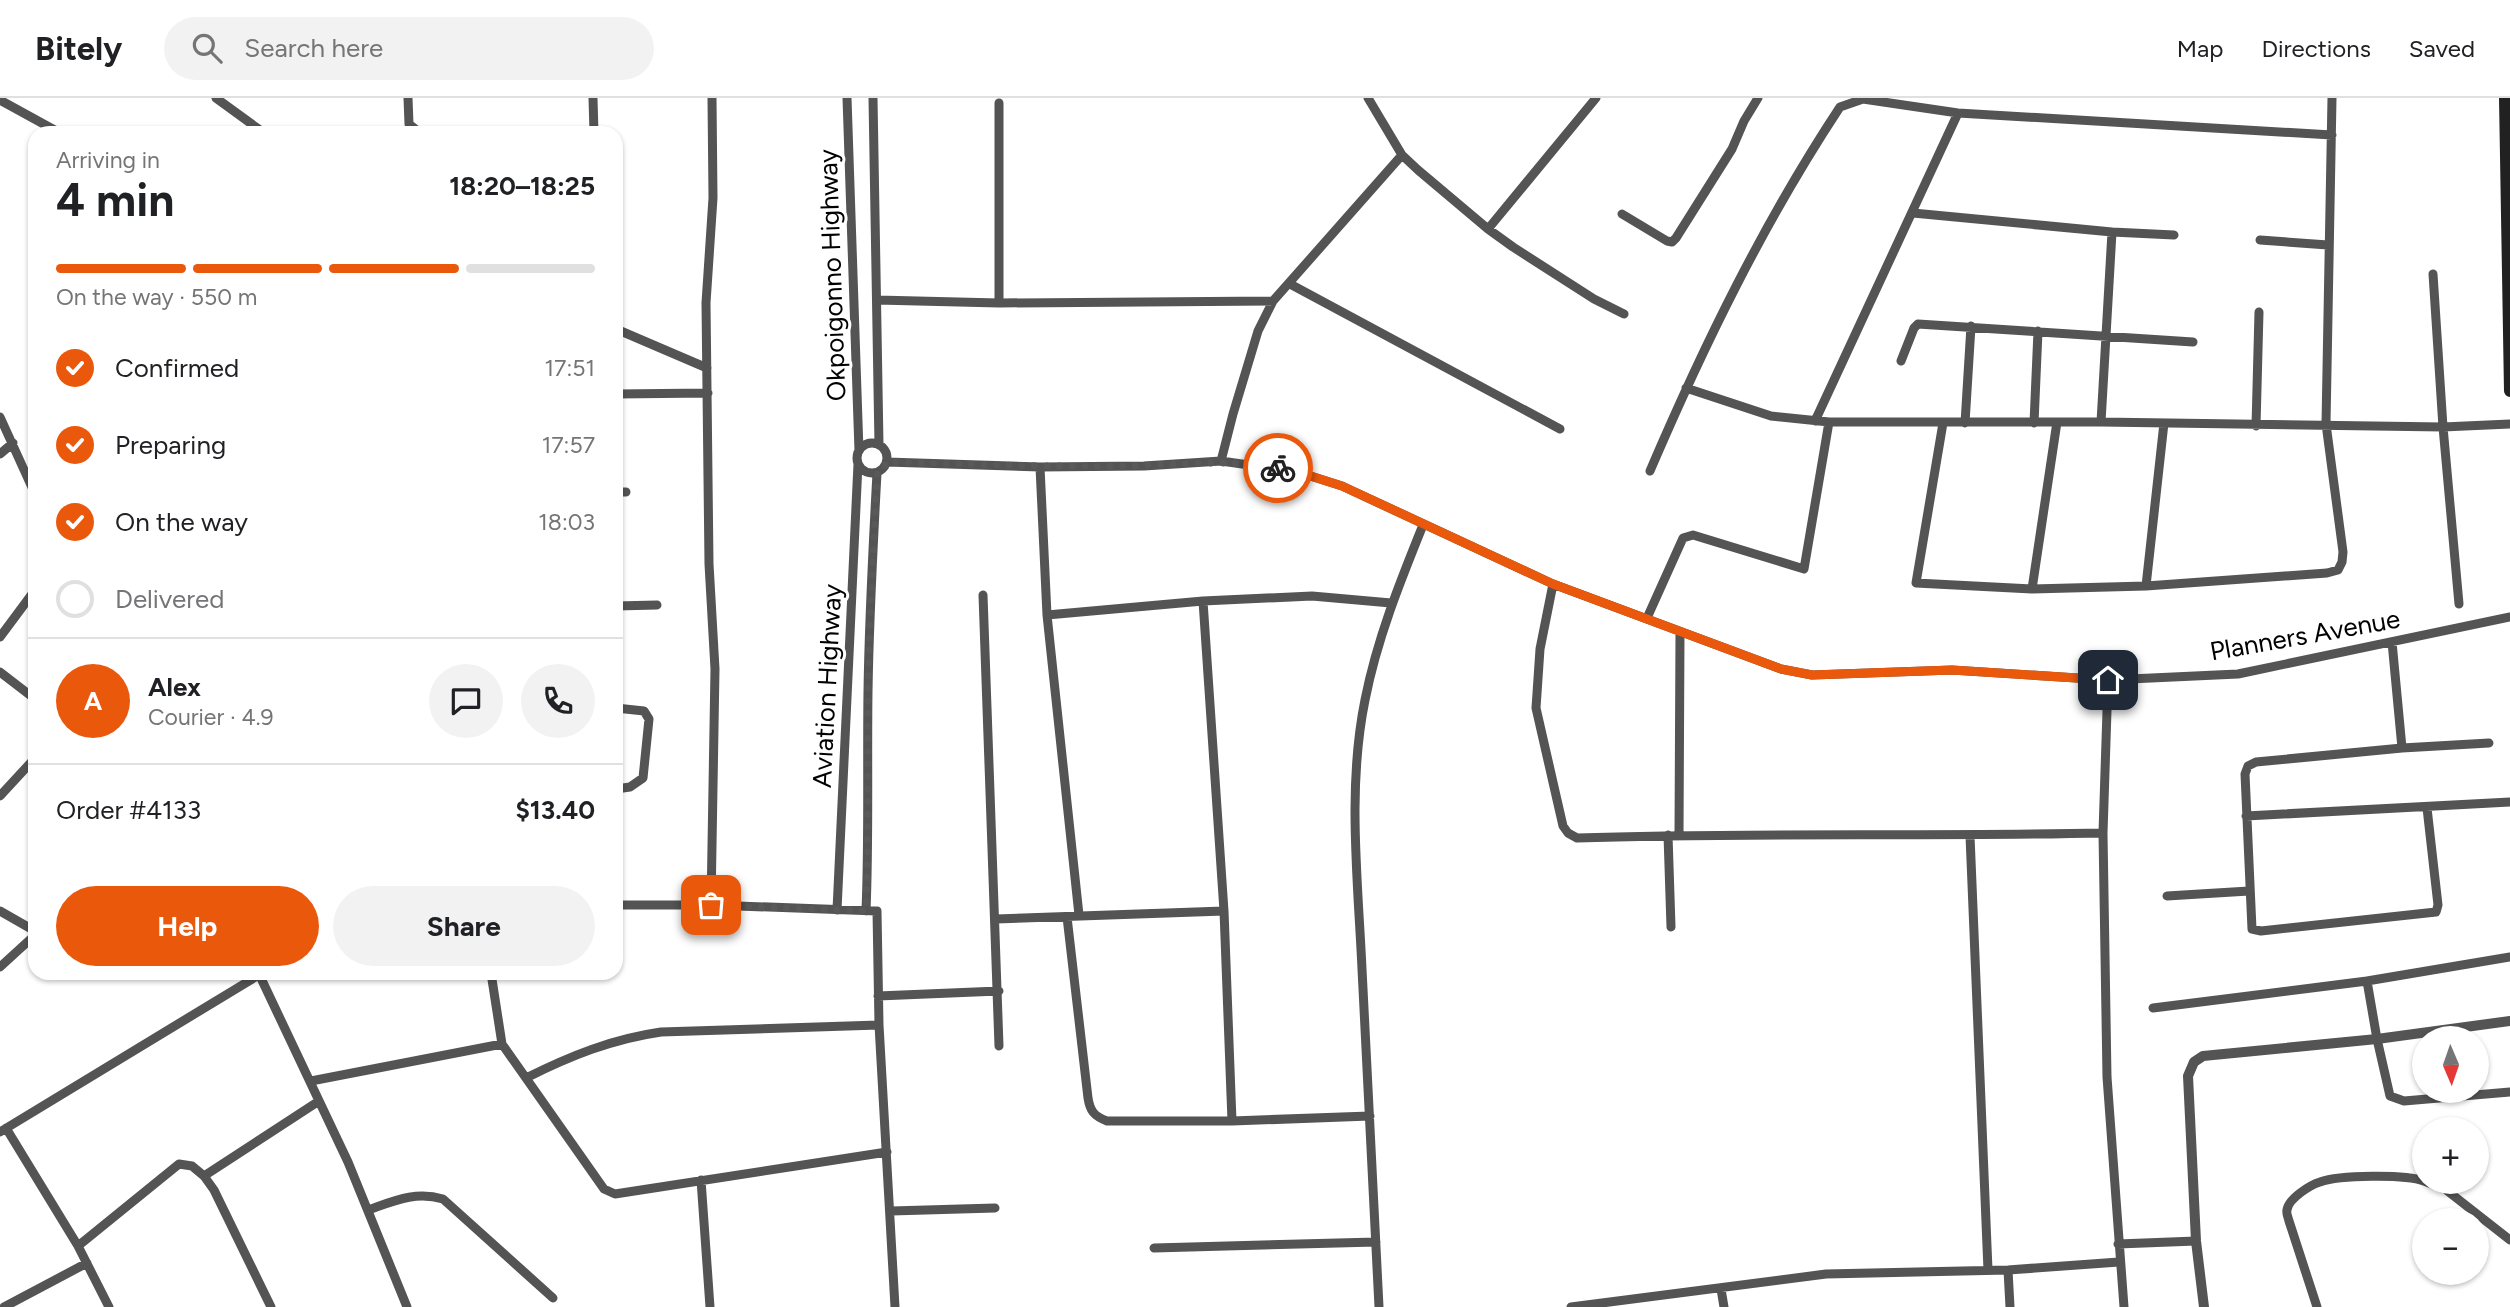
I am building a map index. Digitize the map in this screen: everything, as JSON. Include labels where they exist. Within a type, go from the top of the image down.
[{"type":"main road","points":[[2505,98],[2510,391]]},
{"type":"street","points":[[216,98],[254,126]]},
{"type":"street","points":[[408,98],[409,124],[411,126]]},
{"type":"street","points":[[593,98],[594,126]]},
{"type":"street","points":[[711,905],[715,669],[709,564],[706,303],[713,198],[712,98]]},
{"type":"street","name":"Okpoigonno Highway","points":[[847,98],[859,451]]},
{"type":"street","name":"Okpoigonno Highway","points":[[873,98],[879,445]]},
{"type":"street","points":[[1380,98],[1370,102],[1402,155],[1488,229],[1594,299],[1624,314]]},
{"type":"street","points":[[1488,229],[1596,98]]},
{"type":"street","points":[[1622,214],[1672,242],[1732,149],[1758,98]]},
{"type":"street","points":[[1943,423],[1916,583],[2032,589],[2146,586],[2338,570],[2343,552],[2326,424],[2332,98]]},
{"type":"street","points":[[1650,471],[1686,387],[1757,243],[1805,160],[1840,107],[1856,100],[1876,99],[1958,113],[2332,135]]},
{"type":"street","points":[[0,100],[47,126]]},
{"type":"street","points":[[999,103],[999,303]]},
{"type":"street","points":[[1815,421],[1958,113]]},
{"type":"street","points":[[1221,461],[1258,331],[1273,301],[1402,155]]},
{"type":"street","points":[[1913,214],[2174,235]]},
{"type":"street","points":[[2101,422],[2112,232]]},
{"type":"street","points":[[2260,240],[2328,245]]},
{"type":"street","points":[[2433,274],[2459,604]]},
{"type":"street","points":[[1290,284],[1560,429]]},
{"type":"street","points":[[877,300],[999,303],[1273,301]]},
{"type":"street","points":[[2256,426],[2259,312]]},
{"type":"street","points":[[1901,361],[1916,325],[1970,326],[2193,342]]},
{"type":"street","points":[[1965,423],[1970,326]]},
{"type":"street","points":[[623,331],[707,368]]},
{"type":"street","points":[[2035,423],[2038,331]]},
{"type":"street","points":[[1686,387],[1771,416],[1829,422],[2101,422],[2443,427],[2510,424]]},
{"type":"street","points":[[623,394],[708,393]]},
{"type":"street","points":[[0,417],[28,478]]},
{"type":"street","points":[[1647,618],[1682,538],[1687,536],[1693,535],[1804,569],[1829,422]]},
{"type":"street","points":[[2032,589],[2057,422]]},
{"type":"street","points":[[2146,586],[2164,423]]},
{"type":"street","points":[[0,454],[13,443]]},
{"type":"street","points":[[870,443],[879,445],[886,452],[887,462],[877,473],[864,471],[858,464],[859,451],[870,443]]},
{"type":"street","name":"Planners Avenue","points":[[887,462],[1040,467],[1144,466],[1221,461],[1298,472],[1342,486],[1553,584],[1781,669],[1812,675],[1952,670],[2108,680],[2238,674],[2510,617]]},
{"type":"street","name":"Aviation Highway","points":[[837,909],[858,464]]},
{"type":"street","points":[[1040,467],[1047,615],[1079,915]]},
{"type":"street","name":"Aviation Highway","points":[[866,911],[870,609],[877,473]]},
{"type":"street","points":[[1379,1307],[1357,862],[1357,759],[1365,701],[1391,603],[1423,525]]},
{"type":"street","points":[[1553,584],[1539,649],[1536,708],[1563,826],[1568,834],[1577,838],[1679,834],[1970,836],[2103,833]]},
{"type":"street","points":[[983,595],[999,1046]]},
{"type":"street","points":[[1047,615],[1203,601],[1312,596],[1391,603]]},
{"type":"street","points":[[0,637],[28,599]]},
{"type":"street","points":[[1203,601],[1224,911],[1232,1121]]},
{"type":"street","points":[[623,606],[657,605]]},
{"type":"street","points":[[1679,632],[1679,834]]},
{"type":"street","points":[[2392,642],[2402,748]]},
{"type":"street","points":[[0,672],[28,694]]},
{"type":"street","points":[[2108,680],[2103,833],[2107,1077],[2124,1307]]},
{"type":"street","points":[[623,709],[644,711],[649,719],[643,778],[630,787],[623,788]]},
{"type":"street","points":[[2427,808],[2438,905],[2436,912],[2261,931],[2252,929],[2246,816],[2245,774],[2248,766],[2256,762],[2402,748],[2489,743]]},
{"type":"street","points":[[0,796],[28,766]]},
{"type":"street","points":[[2246,816],[2510,802]]},
{"type":"street","points":[[1668,835],[1671,927]]},
{"type":"street","points":[[1970,836],[1988,1270]]},
{"type":"street","points":[[2167,896],[2249,891]]},
{"type":"street","points":[[623,905],[877,911],[879,1025],[895,1307]]},
{"type":"street","points":[[0,911],[28,929]]},
{"type":"street","points":[[996,919],[1224,911]]},
{"type":"street","points":[[1067,917],[1089,1109],[1095,1116],[1107,1121],[1232,1121],[1370,1116]]},
{"type":"street","points":[[0,967],[28,940]]},
{"type":"street","points":[[2153,1008],[2367,981],[2510,957]]},
{"type":"street","points":[[109,1307],[78,1246],[3,1130],[242,980]]},
{"type":"street","points":[[264,980],[368,1210],[407,1307]]},
{"type":"street","points":[[492,980],[502,1044],[609,1193],[623,1195],[701,1180],[887,1152]]},
{"type":"street","points":[[2367,981],[2390,1097],[2397,1100],[2510,1091]]},
{"type":"street","points":[[878,996],[999,991]]},
{"type":"street","points":[[2204,1307],[2196,1241],[2188,1076],[2194,1062],[2203,1056],[2377,1039],[2510,1021]]},
{"type":"street","points":[[526,1078],[571,1056],[614,1040],[661,1032],[879,1025]]},
{"type":"street","points":[[311,1081],[502,1044]]},
{"type":"street","points":[[204,1176],[319,1101]]},
{"type":"street","points":[[78,1246],[179,1164],[192,1166],[214,1190],[271,1307]]},
{"type":"street","points":[[2317,1307],[2289,1221],[2287,1209],[2292,1200],[2319,1182],[2412,1177]]},
{"type":"street","points":[[701,1180],[710,1307]]},
{"type":"street","points":[[2451,1194],[2510,1240]]},
{"type":"street","points":[[368,1210],[410,1195],[428,1195],[443,1199],[553,1298]]},
{"type":"street","points":[[891,1211],[995,1208]]},
{"type":"street","points":[[2118,1244],[2196,1241]]},
{"type":"street","points":[[1154,1248],[1376,1242]]},
{"type":"street","points":[[1571,1307],[1826,1275],[2008,1270],[2119,1262]]},
{"type":"street","points":[[4,1307],[87,1263]]},
{"type":"street","points":[[2008,1270],[2010,1307]]},
{"type":"street","points":[[1721,1289],[1724,1307]]},
{"type":"way so far","points":[[711,905],[866,911],[870,609],[877,473],[887,462],[1040,467],[1144,466],[1221,461],[1278,468]]},
{"type":"route","points":[[1278,468],[1342,486],[1553,584],[1781,669],[1812,675],[1845,676],[1952,670],[2108,680]]}]
